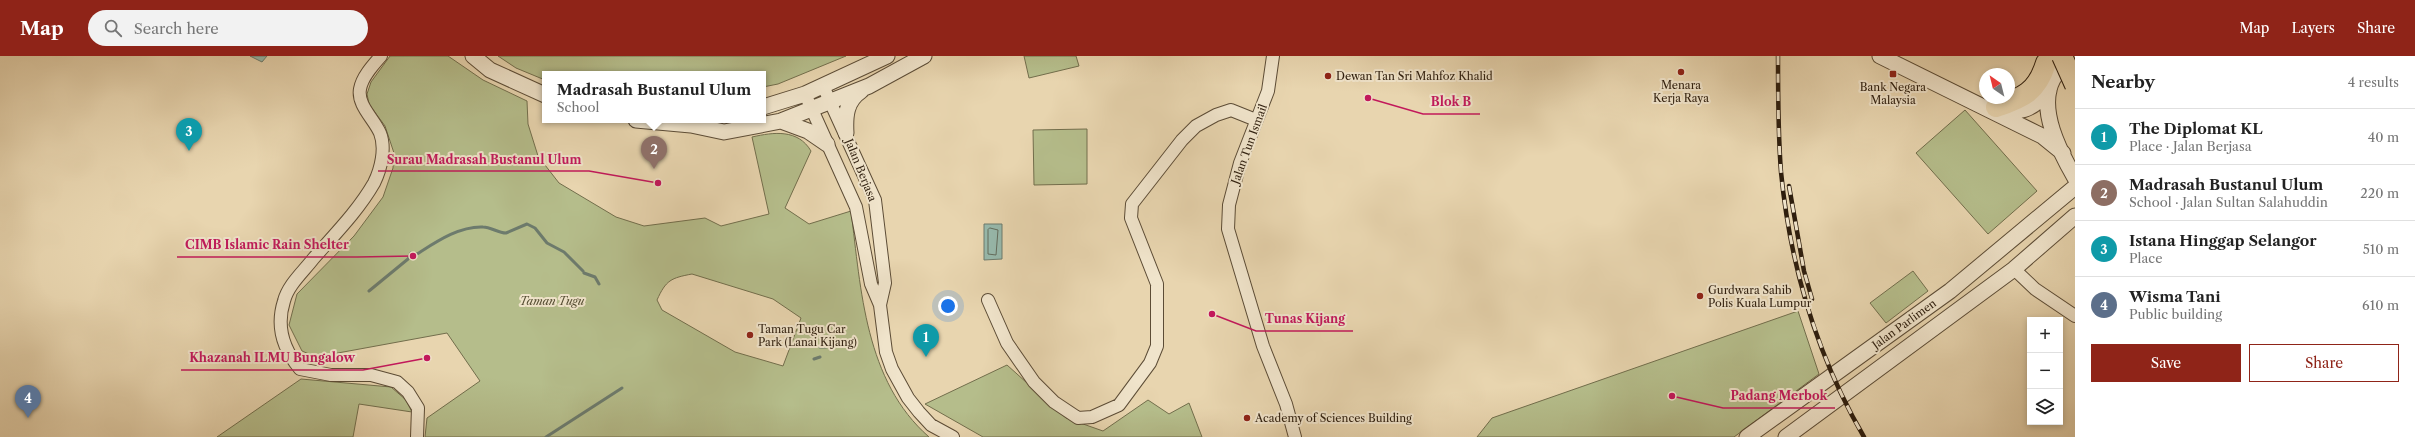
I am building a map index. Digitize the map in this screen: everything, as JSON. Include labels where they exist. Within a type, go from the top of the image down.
[{"type":"highway","points":[[1996,107],[2028,94],[2051,69],[2075,85]]},
{"type":"street","points":[[381,56],[367,73],[360,89],[361,100],[380,133],[382,145],[381,162],[374,182],[360,203],[294,282],[284,300],[280,324],[283,343],[300,369],[331,375],[385,377],[404,387],[418,408],[417,437]]},
{"type":"street","points":[[473,56],[490,70],[542,94]]},
{"type":"street","points":[[766,106],[805,94],[887,56]]},
{"type":"street","points":[[846,133],[846,110],[854,96],[869,86],[924,56]]},
{"type":"street","name":"Jalan Tun Ismail","points":[[1273,56],[1268,91],[1240,163],[1229,205],[1228,229],[1262,346],[1286,404],[1295,437]]},
{"type":"street","points":[[1879,57],[2042,136],[2063,154]]},
{"type":"street","points":[[2051,69],[2062,69],[2075,62]]},
{"type":"street","points":[[1971,101],[2011,112],[2022,111],[2038,103],[2051,69]]},
{"type":"street","points":[[2051,69],[2050,118],[2063,154],[2073,175]]},
{"type":"street","name":"Jalan Berjasa","points":[[823,86],[846,133],[874,200],[886,283],[880,305]]},
{"type":"street","points":[[664,123],[724,132],[781,121],[812,110],[869,86]]},
{"type":"street","name":"Jalan Berjasa","points":[[805,94],[856,207],[871,284],[880,305],[886,352],[900,385],[908,398],[931,425],[953,437]]},
{"type":"street","points":[[988,300],[1007,343],[1034,382],[1054,402],[1078,418],[1092,417],[1119,406],[1150,363],[1157,346],[1157,284],[1131,218],[1132,204],[1182,140],[1196,126],[1216,115],[1231,110],[1256,120]]},
{"type":"street","points":[[781,121],[808,131],[827,144]]},
{"type":"street","points":[[691,126],[700,123]]},
{"type":"street","name":"Jalan Parlimen","points":[[2054,203],[2073,175]]},
{"type":"street","name":"Jalan Parlimen","points":[[1747,437],[1950,291],[2075,187]]},
{"type":"street","name":"Jalan Parlimen","points":[[1786,437],[2014,269],[2073,217]]},
{"type":"street","points":[[2014,269],[2035,289],[2075,316]]},
{"type":"green space","name":"Taman Tugu","points":[[390,56],[448,56],[483,80],[527,101],[528,124],[538,156],[559,183],[616,217],[644,226],[705,218],[721,226],[769,214],[752,137],[777,133],[799,139],[806,144],[811,151],[785,208],[809,224],[851,211],[863,302],[870,333],[879,362],[891,389],[908,414],[929,437],[425,437],[427,418],[480,381],[447,333],[316,357],[302,351],[289,325],[297,294],[354,236],[383,197],[393,168],[394,153],[385,126],[369,104],[367,94],[371,82]],"holes":[[[692,274],[773,299],[801,318],[783,366],[735,352],[662,310],[657,300],[663,288],[670,281]]]},
{"type":"green space","points":[[498,56],[846,56],[778,84],[766,86],[766,71],[542,71],[542,79],[516,68]]},
{"type":"green space","points":[[1024,56],[1076,56],[1079,66],[1029,78]]},
{"type":"green space","points":[[1965,110],[2037,191],[1988,234],[1916,153]]},
{"type":"green space","points":[[1087,129],[1087,184],[1034,185],[1033,130]]},
{"type":"green space","points":[[1913,271],[1928,291],[1886,323],[1870,303]]},
{"type":"green space","points":[[1798,311],[1819,374],[1734,437],[1477,437],[1492,418]]},
{"type":"green space","points":[[1007,365],[1066,418],[1103,431],[1148,400],[1169,414],[1189,403],[1202,437],[983,437],[925,404]]},
{"type":"green space","points":[[301,379],[391,387],[406,400],[412,412],[359,404],[353,437],[217,437]]},
{"type":"water","points":[[250,56],[267,56],[262,62]]},
{"type":"water","points":[[984,224],[1002,224],[1002,259],[984,260]]},
{"type":"waterway","points":[[369,291],[408,259],[411,253],[417,254],[448,236],[474,227],[486,227],[506,233],[527,224],[535,228],[547,243],[564,252],[583,271]]},
{"type":"waterway","points":[[584,273],[595,277],[599,284]]},
{"type":"waterway","points":[[820,347],[826,347]]},
{"type":"waterway","points":[[814,359],[820,357]]},
{"type":"waterway","points":[[546,437],[622,388]]},
{"type":"railway","points":[[1778,56],[1781,172],[1791,241],[1808,309],[1819,342],[1847,406],[1864,437]]},
{"type":"railway","points":[[1789,186],[1804,271],[1812,299]]},
{"type":"place","name":"Menara Kerja Raya","points":[[1681,72]]},
{"type":"place","name":"Bank Negara Malaysia","points":[[1893,74]]},
{"type":"place","name":"Dewan Tan Sri Mahfoz Khalid","points":[[1328,76]]},
{"type":"place","name":"Blok B","points":[[1368,98]]},
{"type":"place","name":"Istana Hinggap Selangor","points":[[189,151]]},
{"type":"place","name":"Madrasah Bustanul Ulum","points":[[654,169]]},
{"type":"place","name":"Surau Madrasah Bustanul Ulum","points":[[658,183]]},
{"type":"place","name":"CIMB Islamic Rain Shelter","points":[[413,256]]},
{"type":"place","name":"Gurdwara Sahib Polis Kuala Lumpur","points":[[1700,296]]},
{"type":"place","name":"Tunas Kijang","points":[[1212,314]]},
{"type":"place","name":"Taman Tugu Car Park (Lanai Kijang)","points":[[750,335]]},
{"type":"place","name":"The Diplomat KL","points":[[926,357]]},
{"type":"place","name":"Khazanah ILMU Bungalow","points":[[427,358]]},
{"type":"place","name":"Padang Merbok","points":[[1672,396]]},
{"type":"place","name":"Wisma Tani","points":[[28,418]]},
{"type":"place","name":"Academy of Sciences Building","points":[[1247,418]]}]
